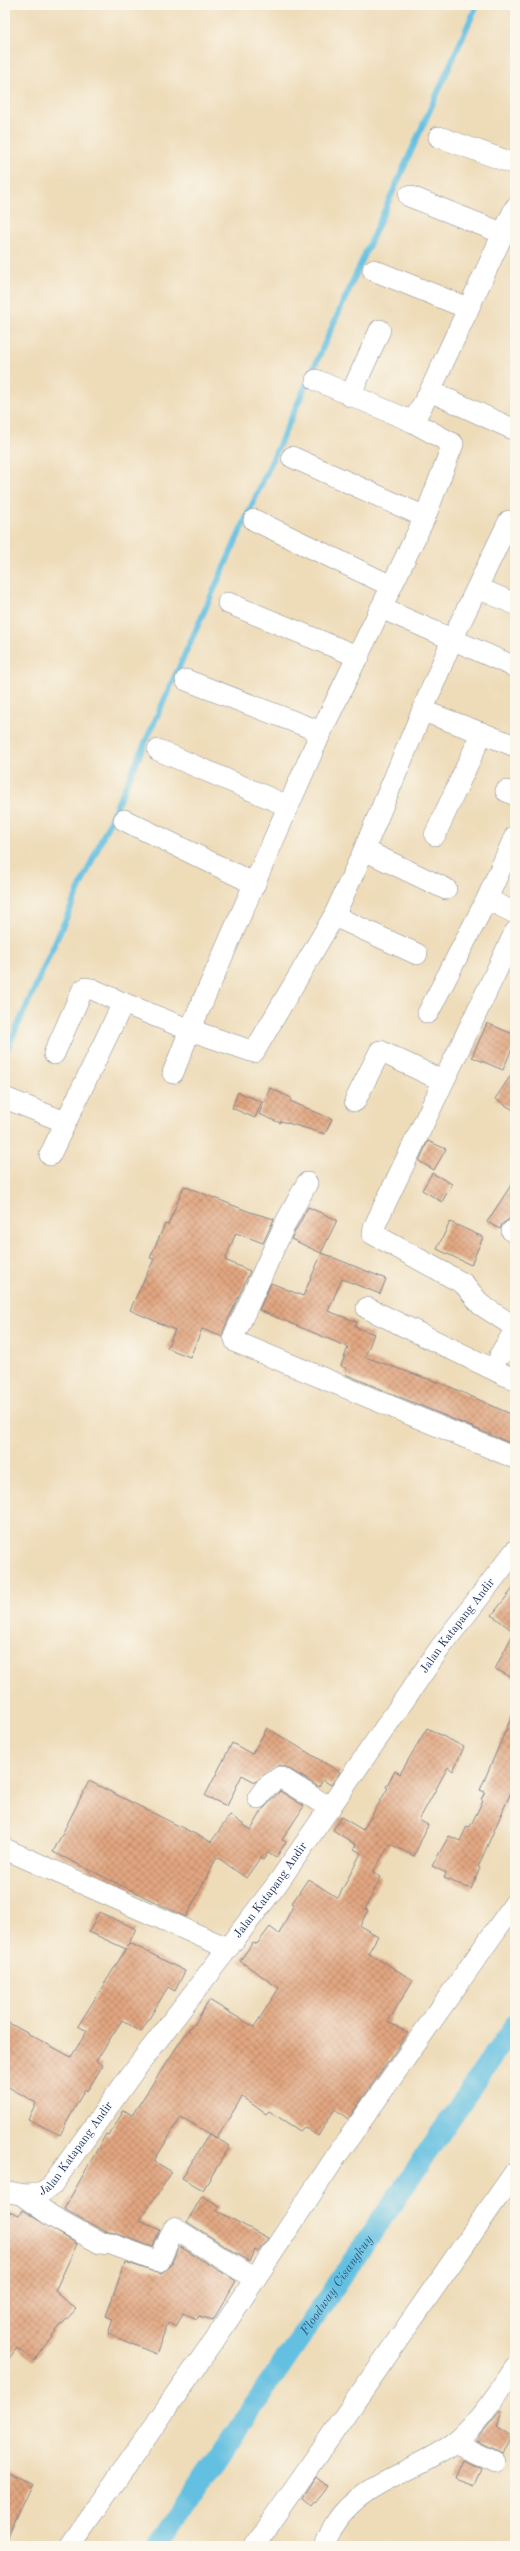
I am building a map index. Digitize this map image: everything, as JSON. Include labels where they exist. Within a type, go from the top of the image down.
[{"type":"street","points":[[439,137],[515,164]]},
{"type":"street","points":[[409,196],[502,233]]},
{"type":"street","points":[[413,422],[430,391],[467,308],[515,208]]},
{"type":"street","points":[[373,270],[467,308]]},
{"type":"street","points":[[350,396],[380,330]]},
{"type":"street","points":[[173,1073],[190,1030],[321,732],[359,657],[391,586],[425,517],[454,446],[448,439],[413,422],[316,380]]},
{"type":"street","points":[[430,391],[514,426]]},
{"type":"street","points":[[292,456],[425,517]]},
{"type":"street","points":[[54,1054],[82,991],[92,989],[190,1030],[254,1052],[334,916],[364,850],[452,640],[513,518]]},
{"type":"street","points":[[254,520],[391,586]]},
{"type":"street","points":[[478,588],[515,604]]},
{"type":"street","points":[[228,603],[359,657]]},
{"type":"street","points":[[381,608],[515,667]]},
{"type":"street","points":[[186,680],[321,732]]},
{"type":"street","points":[[423,710],[515,746]]},
{"type":"street","points":[[435,835],[482,733]]},
{"type":"street","points":[[158,750],[288,806]]},
{"type":"street","points":[[124,820],[255,884]]},
{"type":"street","points":[[428,1013],[487,899],[515,836]]},
{"type":"street","points":[[364,850],[446,889]]},
{"type":"street","points":[[487,899],[515,913]]},
{"type":"street","points":[[334,916],[417,954]]},
{"type":"street","points":[[500,1355],[515,1328],[481,1305],[464,1284],[372,1234],[443,1081],[515,932]]},
{"type":"street","points":[[50,1155],[123,1003]]},
{"type":"street","points":[[355,1101],[380,1051],[443,1081]]},
{"type":"street","points":[[5,1098],[65,1122]]},
{"type":"street","points":[[307,1183],[286,1222],[234,1336],[236,1342],[515,1458]]},
{"type":"street","points":[[367,1308],[515,1380]]},
{"type":"street","name":"Jalan Katapang Andir","points":[[14,2193],[38,2195],[51,2186],[133,2072],[277,1884],[440,1648],[508,1571],[515,1551]]},
{"type":"street","points":[[258,1798],[266,1787],[280,1777],[330,1808]]},
{"type":"street","points":[[5,1849],[227,1948]]},
{"type":"street","points":[[70,2546],[255,2279],[337,2155],[515,1903]]},
{"type":"street","points":[[254,2546],[515,2172]]},
{"type":"street","points":[[14,2193],[53,2218],[100,2243],[111,2244],[159,2262],[174,2228],[255,2279]]},
{"type":"street","points":[[325,2546],[335,2524],[347,2510],[368,2491],[424,2462],[454,2443],[499,2392],[515,2368]]},
{"type":"street","points":[[454,2443],[495,2462]]},
{"type":"building","points":[[487,1023],[515,1035],[515,1041],[503,1070],[472,1057]]},
{"type":"building","points":[[515,1069],[515,1111],[495,1099]]},
{"type":"building","points":[[270,1088],[291,1098],[290,1101],[332,1119],[325,1134],[281,1121],[280,1123],[259,1114]]},
{"type":"building","points":[[238,1092],[262,1102],[255,1118],[232,1108]]},
{"type":"building","points":[[428,1141],[446,1149],[434,1170],[419,1161]]},
{"type":"building","points":[[432,1173],[452,1184],[442,1202],[422,1190]]},
{"type":"building","points":[[515,1179],[515,1215],[502,1224],[500,1229],[487,1222]]},
{"type":"building","points":[[184,1186],[250,1212],[274,1219],[263,1243],[236,1233],[225,1260],[250,1271],[223,1331],[223,1337],[202,1329],[190,1357],[167,1348],[175,1330],[130,1310],[154,1259],[150,1258],[165,1224],[168,1225]]},
{"type":"building","points":[[308,1207],[337,1220],[321,1253],[291,1239]]},
{"type":"building","points":[[450,1222],[483,1237],[471,1265],[437,1249]]},
{"type":"building","points":[[322,1253],[386,1279],[380,1294],[342,1279],[328,1311],[357,1322],[355,1327],[374,1334],[365,1357],[448,1386],[515,1416],[515,1445],[345,1374],[347,1369],[341,1366],[348,1347],[259,1310],[271,1283],[303,1296]]},
{"type":"building","points":[[515,1586],[515,1679],[495,1669],[514,1632],[492,1615]]},
{"type":"building","points":[[514,1711],[515,1783],[478,1867],[480,1868],[471,1889],[444,1878],[446,1873],[432,1866],[449,1836],[460,1841],[467,1826],[470,1827],[483,1800],[481,1799],[485,1792],[480,1790]]},
{"type":"building","points":[[267,1728],[340,1772],[331,1785],[323,1780],[319,1787],[286,1767],[279,1765],[255,1782],[242,1775],[227,1806],[205,1796],[232,1743],[252,1754]]},
{"type":"building","points":[[427,1728],[464,1747],[453,1771],[448,1767],[419,1820],[428,1825],[414,1856],[390,1844],[373,1872],[381,1877],[365,1909],[368,1910],[360,1926],[378,1936],[368,1953],[413,1980],[388,2022],[408,2033],[348,2119],[335,2109],[318,2136],[304,2127],[300,2131],[269,2111],[266,2114],[242,2097],[217,2138],[181,2117],[154,2161],[172,2172],[140,2220],[160,2230],[153,2247],[115,2233],[104,2231],[64,2209],[106,2134],[109,2136],[124,2110],[132,2115],[192,2024],[194,2025],[209,2000],[254,2027],[279,1988],[240,1961],[253,1942],[257,1944],[270,1927],[279,1934],[294,1904],[292,1903],[308,1879],[338,1898],[361,1853],[354,1849],[356,1845],[333,1830],[341,1817],[363,1830],[388,1788],[386,1787],[395,1771],[400,1774]]},
{"type":"building","points":[[89,1781],[211,1842],[230,1815],[251,1830],[263,1809],[280,1791],[304,1806],[282,1840],[286,1842],[276,1858],[268,1853],[263,1860],[260,1858],[246,1878],[217,1857],[186,1917],[53,1852]]},
{"type":"building","points":[[99,1912],[136,1929],[127,1947],[130,1943],[185,1971],[175,1991],[168,1987],[141,2032],[122,2020],[96,2061],[103,2065],[87,2091],[85,2089],[60,2135],[28,2119],[36,2103],[5,2085],[5,2021],[71,2057],[87,2031],[78,2026],[126,1949],[89,1932]]},
{"type":"building","points":[[209,2134],[230,2146],[203,2190],[182,2178]]},
{"type":"building","points":[[202,2196],[220,2206],[217,2211],[268,2238],[258,2252],[255,2250],[249,2261],[187,2222]]},
{"type":"building","points":[[5,2210],[19,2216],[22,2210],[77,2244],[55,2291],[76,2309],[54,2333],[34,2361],[17,2348],[5,2364]]},
{"type":"building","points":[[179,2246],[236,2281],[213,2320],[199,2316],[197,2319],[183,2313],[176,2327],[168,2323],[156,2354],[108,2334],[113,2319],[106,2316],[125,2262],[161,2274],[170,2267]]},
{"type":"building","points":[[500,2411],[502,2412],[497,2426],[512,2437],[502,2453],[476,2440]]},
{"type":"building","points":[[462,2460],[481,2469],[474,2485],[455,2478]]},
{"type":"building","points":[[5,2471],[32,2483],[5,2541]]},
{"type":"building","points":[[316,2477],[327,2486],[311,2506],[302,2499]]},
{"type":"waterway","points":[[5,1054],[477,5]]},
{"type":"waterway","name":"Floodway Cisangkuy","points":[[158,2546],[515,2024]]}]
